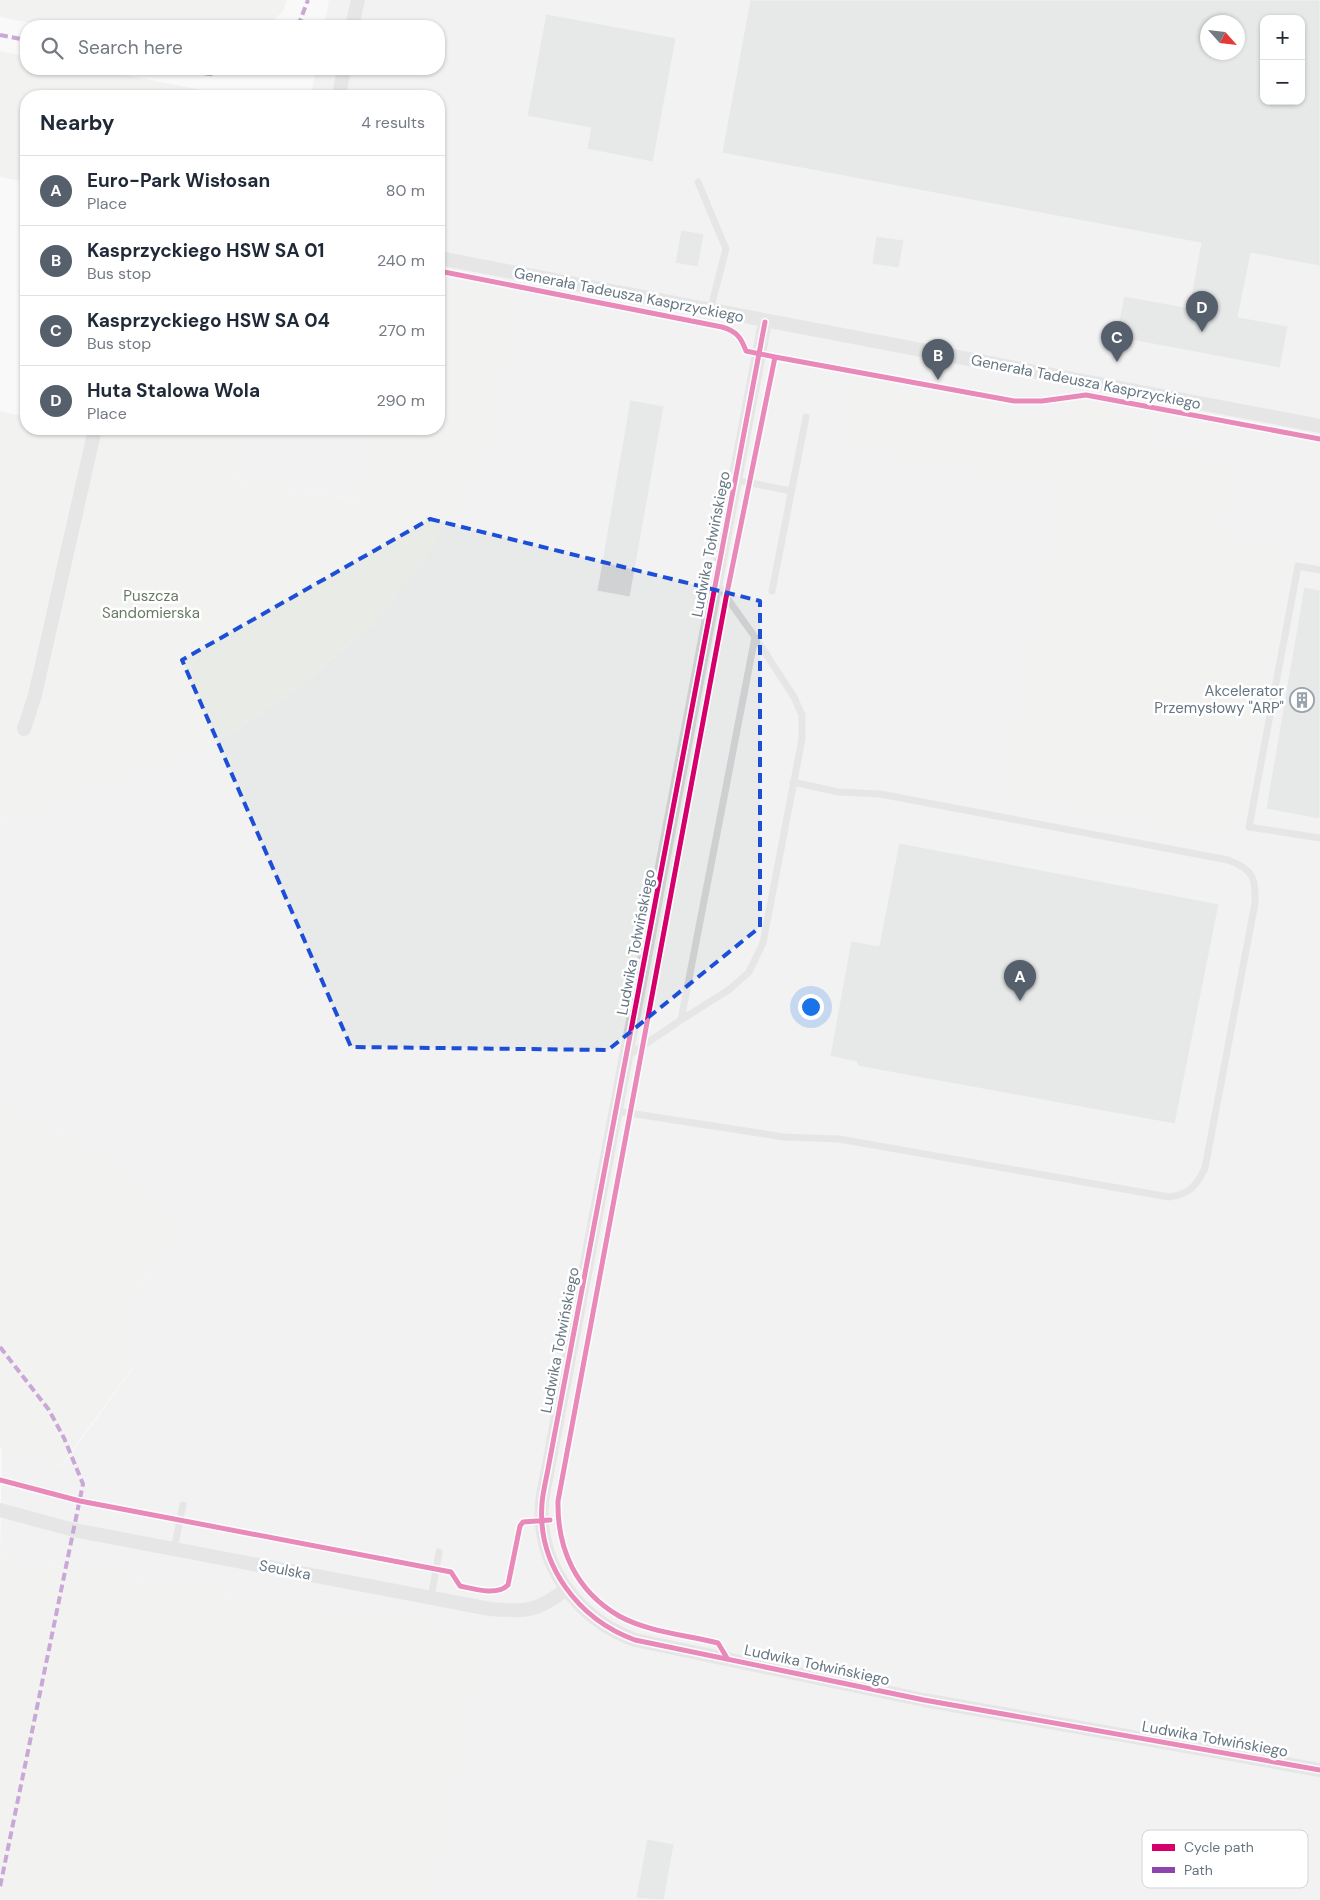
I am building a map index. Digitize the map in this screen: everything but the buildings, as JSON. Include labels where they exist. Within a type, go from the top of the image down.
[{"type":"street","points":[[353,20],[358,0]]},
{"type":"street","points":[[340,90],[343,75]]},
{"type":"street","name":"Generała Tadeusza Kasprzyckiego","points":[[445,259],[765,322],[1320,426]]},
{"type":"street","name":"Ludwika Tołwińskiego","points":[[765,322],[542,1504],[546,1545],[552,1564],[566,1589],[580,1606],[605,1626],[623,1636],[648,1644],[942,1704],[1320,1770]]},
{"type":"street","points":[[24,729],[35,695],[94,435]]},
{"type":"street","name":"Seulska","points":[[0,1510],[46,1524],[490,1609],[520,1612],[542,1607],[566,1589]]},
{"type":"lane","points":[[698,182],[726,249],[710,311]]},
{"type":"lane","points":[[772,591],[806,417]]},
{"type":"lane","points":[[736,480],[791,491]]},
{"type":"lane","points":[[1320,570],[1298,566],[1249,827],[1320,838]]},
{"type":"lane","points":[[626,1057],[730,989],[749,972],[763,943],[794,782],[802,739],[802,716],[794,697],[755,637],[716,584]]},
{"type":"lane","points":[[681,1020],[755,637]]},
{"type":"lane","points":[[616,1110],[784,1137],[839,1139],[1169,1197],[1180,1196],[1191,1190],[1200,1180],[1205,1168],[1255,903],[1256,886],[1251,874],[1242,865],[1228,860],[890,796],[838,792],[794,782]]},
{"type":"lane","points":[[174,1549],[183,1505]]},
{"type":"lane","points":[[431,1598],[439,1552]]},
{"type":"highlighted area","points":[[430,519],[760,601],[760,927],[608,1050],[351,1047],[182,660]]},
{"type":"shaded area","points":[[329,0],[1320,0],[1320,1900],[431,1900],[483,1634],[0,1558],[2,1448],[62,1466],[133,1368],[122,1310],[180,1233],[82,1143],[0,1104],[0,822],[147,770],[234,731],[294,691],[374,623],[513,296],[445,285],[445,90],[312,90],[315,75],[445,75],[445,20],[325,20]]},
{"type":"shaded area","points":[[241,435],[369,435],[358,500],[232,479]]},
{"type":"green space","points":[[0,0],[287,0],[283,11],[274,20],[20,21],[0,17]]},
{"type":"green space","points":[[0,51],[20,55],[20,75],[124,75],[203,90],[20,90],[20,181],[0,177]]},
{"type":"green space","name":"Puszcza Sandomierska","points":[[445,285],[513,296],[491,443],[424,562],[374,623],[294,691],[234,731],[147,770],[0,822],[0,411],[20,416],[20,435],[241,435],[232,479],[357,500],[369,435],[445,435]]},
{"type":"green space","points":[[857,383],[1070,425],[1075,403],[1155,420],[1148,448],[1232,462],[1220,539],[1292,554],[1234,838],[1000,795],[1065,490],[845,446]]},
{"type":"green space","points":[[0,1104],[82,1143],[142,1182],[180,1233],[122,1310],[133,1367],[61,1466],[0,1448]]},
{"type":"green space","points":[[1320,1206],[1320,1257],[1302,1255]]},
{"type":"green space","points":[[0,1558],[484,1634],[431,1900],[0,1900]]},
{"type":"marked path","points":[[300,20],[308,0]]},
{"type":"marked path","points":[[0,35],[20,39]]},
{"type":"marked path","points":[[0,1347],[49,1410],[64,1438],[83,1484],[0,1887]]},
{"type":"cycle path","points":[[445,272],[722,327],[731,330],[737,335],[746,351],[775,357],[1014,401],[1042,401],[1086,395],[1320,439]]},
{"type":"cycle path","points":[[765,322],[543,1495],[542,1526],[546,1548],[554,1568],[565,1587],[579,1604],[614,1631],[635,1640],[924,1700],[1320,1770]]},
{"type":"cycle path","points":[[727,1658],[718,1643],[642,1626],[619,1616],[591,1594],[572,1567],[566,1552],[561,1536],[558,1501],[726,598],[775,357]]},
{"type":"cycle path","points":[[0,1480],[80,1501],[451,1572],[460,1586],[485,1591],[498,1590],[508,1585],[520,1526],[523,1522],[550,1520]]},
{"type":"place","name":"Huta Stalowa Wola","points":[[1202,332]]},
{"type":"place","name":"Kasprzyckiego HSW SA 04","points":[[1117,362]]},
{"type":"place","name":"Kasprzyckiego HSW SA 01","points":[[938,380]]},
{"type":"place","name":"Akcelerator Przemysłowy \"ARP\"","points":[[1302,700]]},
{"type":"place","name":"Euro-Park Wisłosan","points":[[1020,1001]]}]
